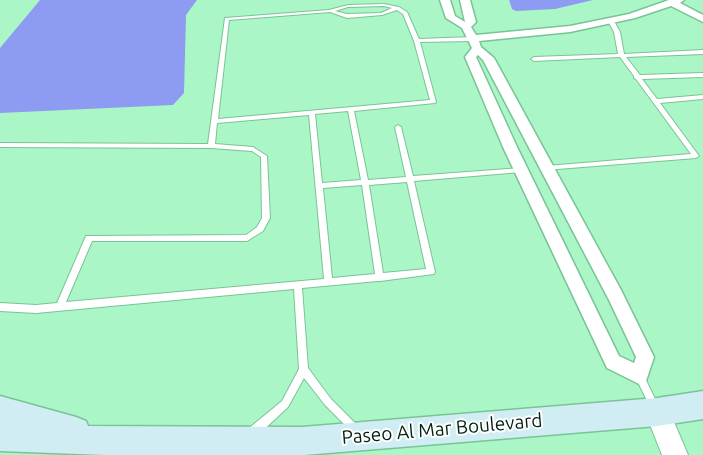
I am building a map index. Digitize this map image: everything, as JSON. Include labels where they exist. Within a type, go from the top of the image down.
[{"type":"main road","name":"Paseo Al Mar Boulevard","points":[[0,437],[110,441],[302,441],[657,412],[703,404]]},
{"type":"main road","points":[[0,410],[110,441]]},
{"type":"street","points":[[445,0],[451,18],[466,26],[475,44],[488,58],[615,295],[645,357],[639,375],[613,362],[521,170],[470,56],[475,44]]},
{"type":"street","points":[[465,0],[471,22],[466,26]]},
{"type":"street","points":[[475,44],[570,29],[676,2],[703,19]]},
{"type":"street","points":[[657,412],[675,455]]},
{"type":"lane","points":[[211,146],[214,121],[227,19],[329,11],[348,6],[397,8],[406,13],[417,41],[434,102],[214,121]]},
{"type":"lane","points":[[329,11],[347,16],[382,14],[397,8]]},
{"type":"lane","points":[[611,20],[616,32],[620,54],[655,101],[700,155]]},
{"type":"lane","points":[[417,41],[475,44]]},
{"type":"lane","points":[[534,59],[703,52]]},
{"type":"lane","points":[[636,77],[703,75]]},
{"type":"lane","points":[[655,101],[703,98]]},
{"type":"lane","points":[[351,110],[365,182],[380,278]]},
{"type":"lane","points":[[312,113],[328,282]]},
{"type":"lane","points":[[0,307],[36,309],[431,272],[398,127]]},
{"type":"lane","points":[[0,145],[211,146],[253,149],[264,156],[266,218],[260,229],[247,238],[89,238],[60,306]]},
{"type":"lane","points":[[547,168],[700,155]]},
{"type":"lane","points":[[319,186],[521,170]]},
{"type":"lane","points":[[298,285],[304,370],[328,402],[361,436]]},
{"type":"lane","points":[[243,441],[285,404],[304,370]]},
{"type":"lane","points":[[639,375],[657,412]]},
{"type":"water","points":[[40,0],[197,0],[186,15],[184,93],[173,105],[0,113],[0,48]]},
{"type":"water","points":[[509,0],[593,0],[555,9],[516,11],[512,9]]}]
